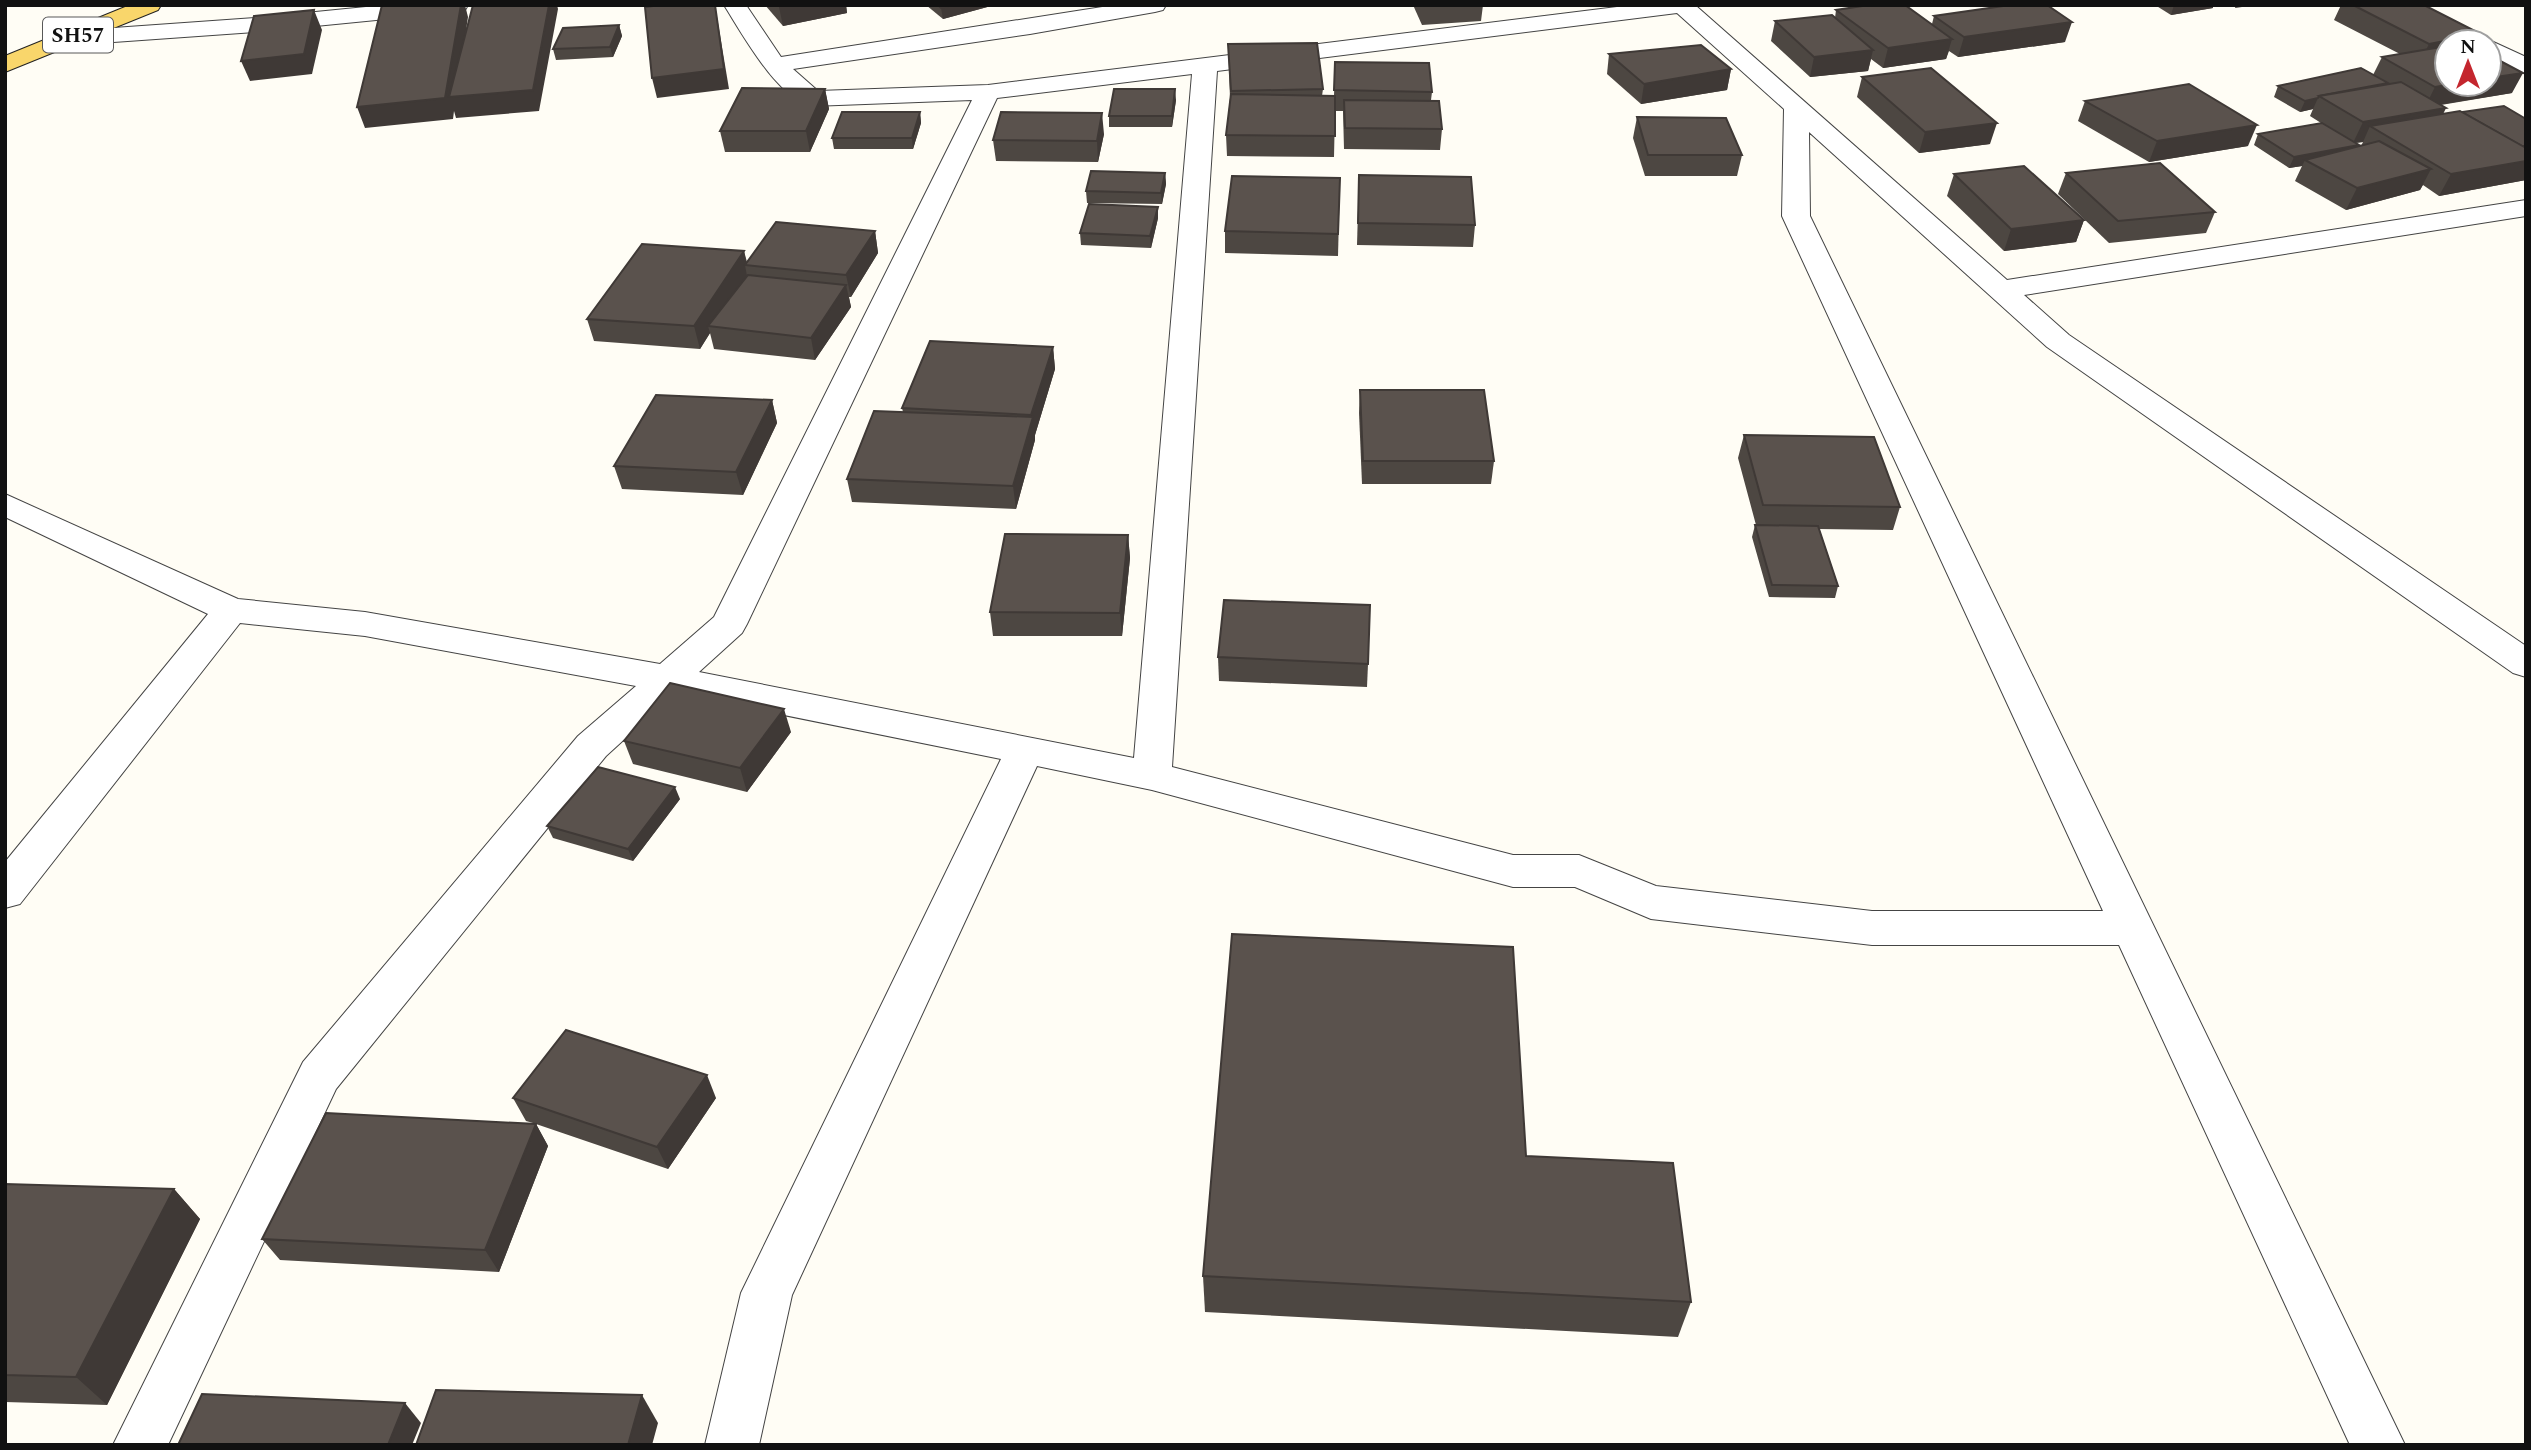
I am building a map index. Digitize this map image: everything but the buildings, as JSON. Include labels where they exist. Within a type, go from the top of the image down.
[{"type":"main road","name":"SH57","points":[[5,65],[150,5]]},
{"type":"street","points":[[71,38],[255,25],[457,5]]},
{"type":"street","points":[[736,5],[774,65],[812,99],[988,92],[1682,6],[2058,341],[2526,664]]},
{"type":"street","points":[[774,65],[1030,27],[1155,5]]},
{"type":"street","points":[[2503,54],[2526,66]]},
{"type":"street","points":[[1153,776],[1205,65]]},
{"type":"street","points":[[140,1445],[319,1076],[592,746],[729,624],[988,92]]},
{"type":"street","points":[[1796,107],[1796,216],[2378,1445]]},
{"type":"street","points":[[2000,290],[2526,208]]},
{"type":"street","points":[[5,504],[231,610],[365,624],[670,679],[1153,776],[1513,871],[1579,871],[1651,902],[1872,928],[2131,928]]},
{"type":"street","points":[[5,892],[231,610]]},
{"type":"street","points":[[732,1445],[767,1293],[1025,750]]}]
